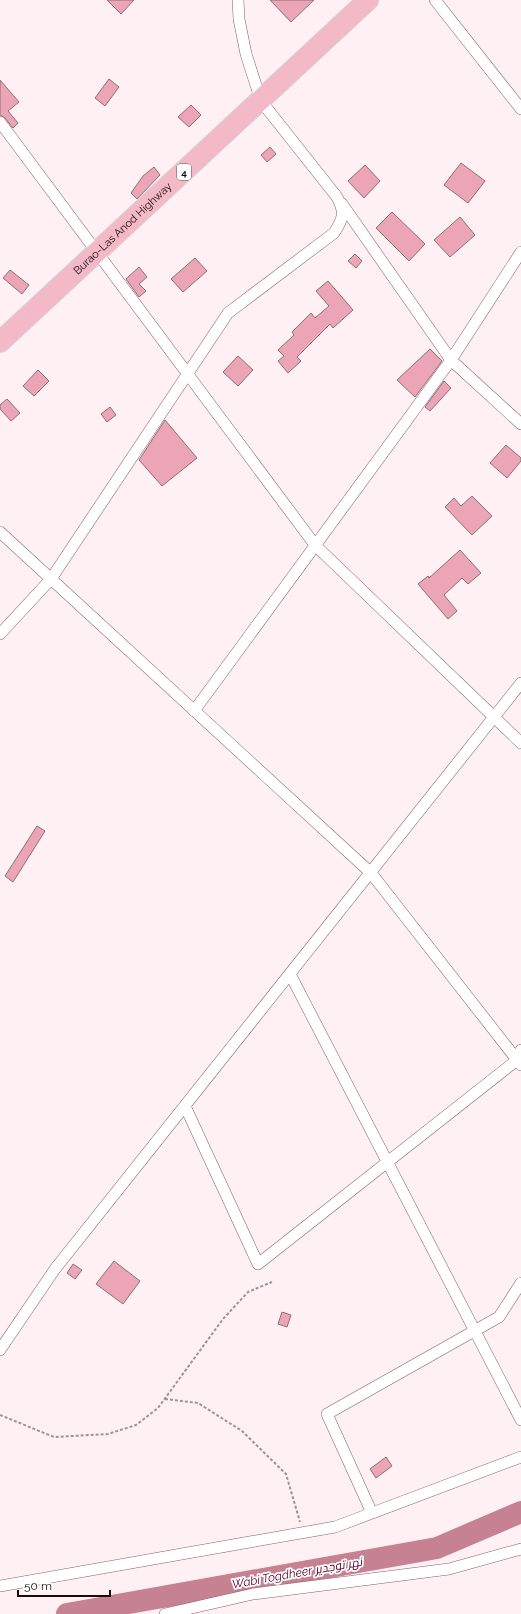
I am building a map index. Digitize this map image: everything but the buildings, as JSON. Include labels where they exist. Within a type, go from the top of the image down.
[{"type":"highway","name":"Burao-Las Anod Highway","points":[[0,342],[368,0]]},
{"type":"street","points":[[238,0],[239,18],[246,54],[261,101],[337,197],[451,360],[521,424]]},
{"type":"street","points":[[435,0],[521,109]]},
{"type":"street","points":[[0,122],[315,545],[521,743]]},
{"type":"street","points":[[0,634],[51,579],[228,313],[334,232],[342,217],[343,209],[337,197]]},
{"type":"street","points":[[194,710],[451,360],[521,252]]},
{"type":"street","points":[[0,532],[371,873],[520,1059],[258,1264],[186,1106]]},
{"type":"street","points":[[0,1350],[55,1269],[521,683]]},
{"type":"street","points":[[290,974],[521,1420]]},
{"type":"street","points":[[372,1513],[327,1414],[498,1317],[521,1283]]},
{"type":"street","points":[[0,1586],[335,1527],[521,1457]]},
{"type":"street","points":[[165,1614],[253,1594],[450,1568],[521,1549]]},
{"type":"path","points":[[0,1415],[54,1437],[108,1434],[136,1424],[158,1408],[223,1319],[243,1297],[248,1292],[272,1282]]},
{"type":"path","points":[[165,1399],[198,1403],[242,1431],[281,1468],[286,1474],[303,1532]]},
{"type":"waterway","name":"Wabi Togdheer نهر توجدير","points":[[67,1614],[437,1548],[521,1512]]}]
